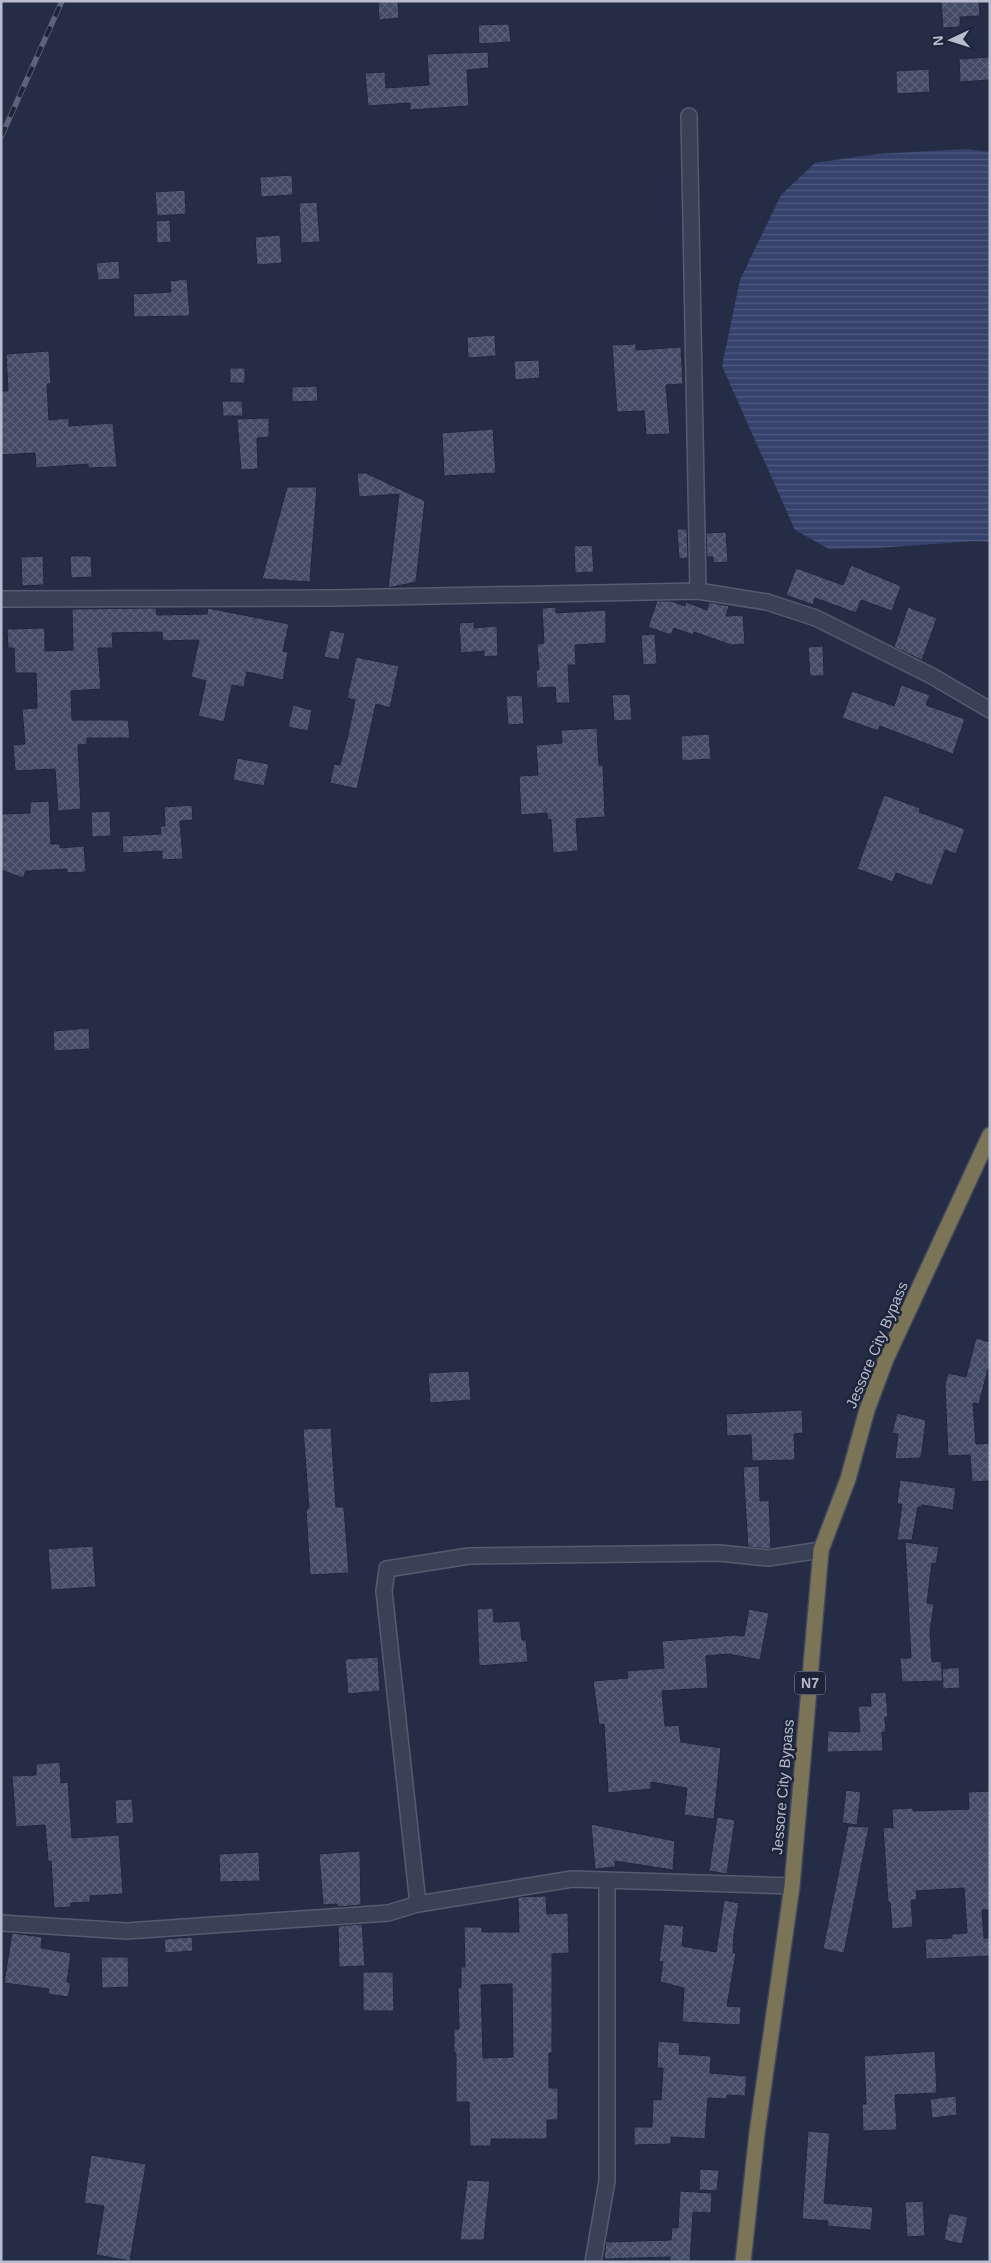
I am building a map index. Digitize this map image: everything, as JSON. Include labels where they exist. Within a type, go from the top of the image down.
[{"type":"highway","name":"Jessore City Bypass","points":[[743,2262],[757,2133],[792,1886],[821,1550],[848,1479],[867,1410],[886,1359],[990,1135]]},
{"type":"street","points":[[689,116],[698,591]]},
{"type":"street","points":[[1,599],[334,598],[698,591],[767,602],[816,618],[932,676],[990,710]]},
{"type":"street","points":[[418,1904],[384,1591],[387,1569],[469,1556],[719,1553],[768,1558],[821,1550]]},
{"type":"street","points":[[1,1922],[127,1931],[388,1913],[418,1904],[572,1879],[792,1886]]},
{"type":"street","points":[[593,2262],[607,2181],[607,1880]]},
{"type":"water","points":[[966,149],[990,152],[990,542],[975,541],[877,548],[829,549],[795,530],[722,366],[740,280],[781,195],[815,163],[877,154]]},
{"type":"building","points":[[378,1],[398,1],[399,18],[379,20]]},
{"type":"building","points":[[941,1],[979,1],[980,16],[960,17],[960,27],[943,28]]},
{"type":"building","points":[[509,24],[511,42],[479,44],[478,25]]},
{"type":"building","points":[[488,52],[489,68],[467,70],[469,106],[410,110],[410,103],[368,106],[365,73],[385,72],[386,88],[429,85],[427,54]]},
{"type":"building","points":[[990,57],[990,80],[960,82],[959,59]]},
{"type":"building","points":[[929,69],[930,92],[897,94],[896,71]]},
{"type":"building","points":[[292,175],[293,195],[261,197],[260,177]]},
{"type":"building","points":[[185,190],[186,214],[157,216],[155,192]]},
{"type":"building","points":[[317,202],[320,242],[301,243],[299,203]]},
{"type":"building","points":[[170,220],[171,242],[157,243],[156,221]]},
{"type":"building","points":[[280,235],[282,263],[257,265],[255,237]]},
{"type":"building","points":[[119,261],[120,279],[98,280],[96,263]]},
{"type":"building","points":[[187,279],[190,316],[134,317],[133,294],[171,292],[170,281]]},
{"type":"building","points":[[495,335],[496,356],[468,358],[467,337]]},
{"type":"building","points":[[636,344],[636,350],[681,347],[683,384],[666,385],[670,434],[646,435],[644,411],[617,412],[612,345]]},
{"type":"building","points":[[49,351],[51,384],[47,384],[49,420],[69,418],[69,426],[113,423],[117,467],[88,468],[88,464],[36,468],[35,453],[1,455],[1,391],[8,391],[6,354]]},
{"type":"building","points":[[539,360],[540,378],[515,380],[514,361]]},
{"type":"building","points":[[230,368],[245,368],[245,383],[230,383]]},
{"type":"building","points":[[317,386],[318,401],[292,402],[292,387]]},
{"type":"building","points":[[222,401],[242,401],[243,416],[223,416]]},
{"type":"building","points":[[269,418],[269,437],[257,438],[258,469],[241,470],[237,419]]},
{"type":"building","points":[[493,429],[496,473],[444,476],[442,433]]},
{"type":"building","points":[[357,473],[366,473],[425,501],[416,582],[388,588],[399,494],[359,497]]},
{"type":"building","points":[[287,487],[317,487],[310,582],[262,579]]},
{"type":"building","points":[[677,529],[687,529],[688,558],[679,559]]},
{"type":"building","points":[[726,532],[728,562],[713,563],[713,557],[707,557],[706,533]]},
{"type":"building","points":[[592,545],[594,572],[575,573],[574,546]]},
{"type":"building","points":[[43,556],[44,585],[22,586],[21,557]]},
{"type":"building","points":[[70,556],[91,556],[92,577],[71,578]]},
{"type":"building","points":[[851,565],[901,586],[892,611],[861,600],[856,613],[815,598],[813,605],[786,595],[796,568],[843,585]]},
{"type":"building","points":[[657,601],[671,601],[685,606],[686,602],[707,610],[709,602],[729,606],[726,616],[743,615],[745,644],[731,645],[694,632],[693,635],[674,628],[671,635],[648,627]]},
{"type":"building","points":[[556,607],[556,613],[606,610],[606,643],[575,645],[576,665],[568,665],[570,703],[556,703],[555,687],[537,688],[536,670],[539,670],[537,644],[544,643],[542,608]]},
{"type":"building","points":[[908,607],[937,618],[922,660],[894,647]]},
{"type":"building","points":[[156,608],[157,615],[207,614],[208,608],[289,624],[283,651],[288,652],[283,680],[247,672],[244,687],[232,685],[224,722],[198,716],[206,681],[191,677],[199,640],[163,641],[162,632],[112,633],[113,648],[98,648],[101,689],[71,691],[72,720],[128,720],[130,738],[87,738],[87,744],[78,745],[81,809],[58,811],[55,769],[15,771],[13,745],[25,744],[22,709],[37,708],[36,673],[15,673],[14,648],[8,648],[7,629],[45,628],[45,651],[73,650],[72,609]]},
{"type":"building","points":[[474,622],[474,628],[497,626],[498,656],[484,657],[484,651],[461,653],[459,623]]},
{"type":"building","points":[[330,630],[345,633],[339,660],[324,657]]},
{"type":"building","points":[[655,634],[657,664],[643,665],[641,635]]},
{"type":"building","points":[[823,646],[824,676],[810,676],[808,647]]},
{"type":"building","points":[[356,657],[399,666],[390,708],[376,704],[357,789],[330,783],[334,764],[340,765],[348,735],[355,700],[347,698]]},
{"type":"building","points":[[901,685],[930,695],[926,705],[965,719],[953,754],[880,726],[878,731],[842,718],[852,691],[894,706]]},
{"type":"building","points":[[630,694],[632,720],[614,721],[612,695]]},
{"type":"building","points":[[522,695],[524,724],[508,725],[506,696]]},
{"type":"building","points":[[293,705],[312,710],[308,731],[288,727]]},
{"type":"building","points":[[597,728],[599,765],[603,765],[605,817],[576,819],[578,851],[553,853],[551,819],[548,820],[547,813],[521,815],[519,776],[538,775],[536,745],[562,743],[561,730]]},
{"type":"building","points":[[709,734],[711,759],[682,761],[681,736]]},
{"type":"building","points":[[237,758],[269,764],[264,786],[233,780]]},
{"type":"building","points":[[884,795],[920,808],[919,812],[965,829],[956,854],[945,850],[932,886],[896,873],[893,882],[857,869]]},
{"type":"building","points":[[49,801],[51,844],[60,844],[60,848],[84,846],[86,872],[67,873],[67,869],[26,871],[23,878],[1,870],[1,814],[30,813],[30,802]]},
{"type":"building","points":[[192,805],[193,820],[180,821],[183,859],[162,860],[162,851],[123,853],[122,836],[161,834],[160,826],[165,826],[164,807]]},
{"type":"building","points":[[110,811],[111,836],[92,837],[91,812]]},
{"type":"building","points":[[89,1028],[90,1049],[54,1051],[53,1031]]},
{"type":"building","points":[[976,1338],[990,1342],[990,1369],[988,1369],[979,1404],[973,1403],[976,1444],[990,1443],[990,1481],[972,1482],[970,1455],[948,1456],[945,1385],[948,1373],[966,1377]]},
{"type":"building","points":[[469,1371],[471,1400],[430,1403],[428,1373]]},
{"type":"building","points":[[802,1410],[803,1433],[794,1434],[795,1460],[752,1461],[751,1435],[727,1436],[726,1414]]},
{"type":"building","points":[[897,1413],[926,1420],[921,1458],[895,1459],[898,1434],[892,1433]]},
{"type":"building","points":[[331,1428],[336,1507],[344,1507],[349,1573],[310,1575],[306,1509],[309,1509],[303,1429]]},
{"type":"building","points":[[759,1466],[760,1501],[769,1500],[771,1548],[768,1549],[748,1547],[743,1467]]},
{"type":"building","points":[[900,1480],[956,1488],[953,1510],[922,1505],[922,1507],[918,1507],[912,1540],[897,1540],[902,1504],[897,1504]]},
{"type":"building","points":[[905,1542],[939,1547],[936,1564],[932,1563],[927,1603],[934,1604],[930,1631],[932,1662],[941,1661],[943,1681],[902,1682],[900,1658],[911,1658]]},
{"type":"building","points":[[93,1546],[96,1587],[51,1590],[48,1549]]},
{"type":"building","points":[[493,1608],[494,1622],[520,1621],[522,1640],[526,1640],[528,1662],[479,1666],[477,1609]]},
{"type":"building","points":[[749,1609],[769,1613],[760,1660],[728,1654],[706,1656],[708,1688],[662,1691],[665,1726],[679,1725],[681,1742],[721,1748],[714,1819],[684,1815],[687,1788],[651,1782],[651,1789],[608,1793],[604,1724],[599,1725],[593,1681],[628,1678],[627,1671],[664,1668],[662,1641],[735,1635],[744,1636]]},
{"type":"building","points":[[378,1657],[380,1691],[348,1694],[345,1659]]},
{"type":"building","points":[[959,1667],[960,1688],[943,1689],[942,1669]]},
{"type":"building","points":[[886,1692],[888,1717],[885,1717],[886,1732],[882,1732],[883,1751],[827,1752],[828,1731],[860,1732],[858,1706],[871,1706],[870,1693]]},
{"type":"building","points":[[60,1762],[61,1783],[68,1782],[72,1838],[119,1835],[123,1894],[90,1896],[90,1902],[71,1903],[71,1907],[54,1908],[51,1861],[48,1861],[45,1825],[16,1827],[12,1776],[36,1775],[36,1764]]},
{"type":"building","points":[[846,1790],[861,1792],[857,1825],[842,1823]]},
{"type":"building","points":[[990,1791],[990,1910],[982,1910],[984,1938],[990,1938],[990,1956],[926,1959],[925,1939],[952,1938],[952,1934],[967,1933],[964,1888],[916,1891],[917,1900],[911,1900],[913,1927],[892,1929],[890,1902],[888,1902],[883,1827],[893,1828],[892,1809],[913,1808],[913,1811],[969,1809],[968,1792]]},
{"type":"building","points":[[132,1799],[134,1823],[116,1824],[115,1800]]},
{"type":"building","points":[[717,1817],[735,1820],[727,1874],[709,1871]]},
{"type":"building","points":[[591,1824],[675,1841],[673,1870],[615,1861],[615,1867],[595,1869]]},
{"type":"building","points":[[848,1826],[869,1827],[844,1953],[823,1949]]},
{"type":"building","points":[[360,1851],[361,1905],[337,1907],[337,1904],[323,1905],[319,1854]]},
{"type":"building","points":[[259,1852],[260,1881],[220,1882],[219,1854]]},
{"type":"building","points":[[546,1896],[547,1914],[568,1913],[569,1953],[552,1954],[552,2053],[549,2053],[549,2088],[558,2088],[558,2120],[547,2120],[547,2139],[491,2139],[491,2146],[470,2146],[469,2102],[456,2102],[456,2053],[454,2053],[454,2029],[459,2029],[458,1988],[461,1988],[461,1967],[465,1967],[464,1927],[482,1927],[482,1932],[519,1932],[518,1897]],"holes":[[[512,1984],[513,2057],[483,2058],[481,1985]]]},
{"type":"building","points":[[724,1900],[739,1903],[734,1934],[733,1953],[736,1953],[727,2006],[741,2007],[740,2025],[682,2022],[684,1988],[660,1982],[663,1962],[659,1961],[664,1924],[684,1926],[682,1946],[716,1952]]},
{"type":"building","points":[[362,1924],[365,1966],[339,1967],[338,1926]]},
{"type":"building","points":[[12,1933],[42,1937],[41,1948],[71,1953],[67,1982],[71,1983],[68,1997],[48,1994],[49,1989],[4,1983]]},
{"type":"building","points":[[192,1937],[193,1951],[165,1953],[164,1939]]},
{"type":"building","points":[[101,1957],[128,1957],[129,1987],[102,1988]]},
{"type":"building","points":[[363,1972],[393,1972],[394,2011],[363,2011]]},
{"type":"building","points":[[658,2041],[680,2043],[679,2054],[711,2056],[710,2073],[747,2076],[745,2096],[727,2095],[727,2099],[708,2098],[705,2139],[671,2137],[671,2144],[634,2145],[634,2127],[652,2127],[653,2099],[661,2100],[663,2068],[657,2068]]},
{"type":"building","points":[[935,2051],[937,2093],[895,2095],[897,2130],[863,2131],[862,2104],[866,2104],[864,2056]]},
{"type":"building","points":[[956,2096],[957,2115],[932,2118],[930,2099]]},
{"type":"building","points":[[808,2131],[830,2133],[824,2203],[873,2207],[871,2230],[827,2226],[828,2221],[802,2219]]},
{"type":"building","points":[[91,2155],[146,2164],[130,2261],[96,2255],[104,2206],[84,2203]]},
{"type":"building","points":[[700,2169],[719,2170],[717,2191],[699,2190]]},
{"type":"building","points":[[467,2180],[490,2181],[484,2240],[460,2240]]},
{"type":"building","points":[[680,2191],[712,2193],[711,2213],[693,2212],[690,2262],[670,2262],[670,2257],[604,2259],[606,2242],[671,2240],[672,2227],[678,2228]]},
{"type":"building","points":[[923,2201],[925,2236],[907,2237],[905,2202]]},
{"type":"building","points":[[949,2213],[968,2217],[962,2244],[944,2240]]},
{"type":"railway","points":[[1,137],[62,1]]}]
